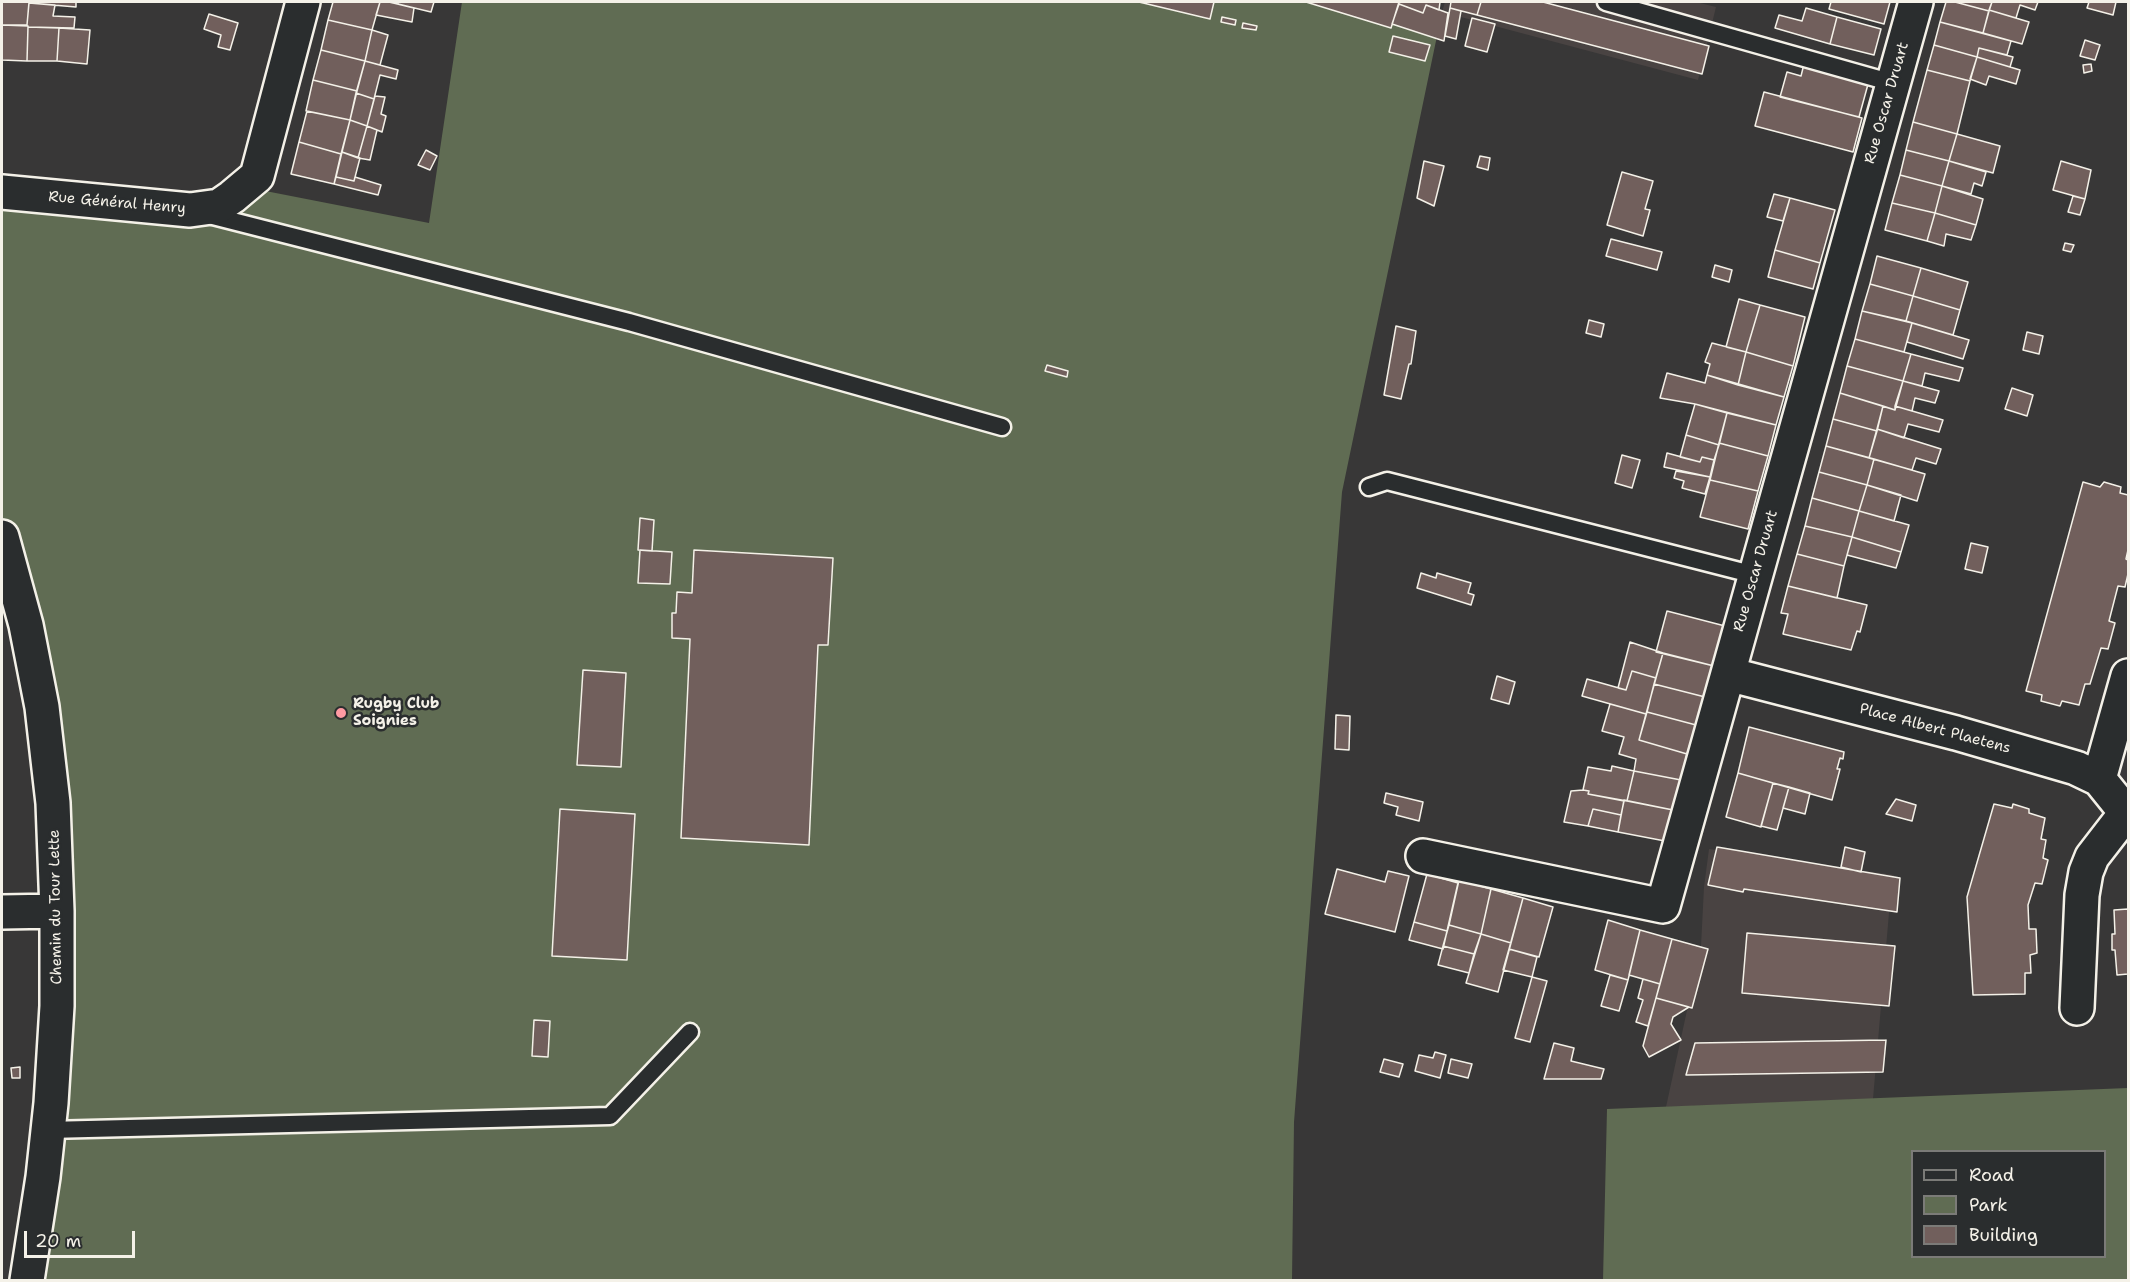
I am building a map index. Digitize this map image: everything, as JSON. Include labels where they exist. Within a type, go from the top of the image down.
[{"type":"street","name":"Rue Général Henry","points":[[2,192],[190,210],[219,206],[257,176],[303,2]]},
{"type":"street","name":"Rue Oscar Druart","points":[[1423,856],[1663,906],[1916,2]]},
{"type":"street","name":"Chemin du Tour Lette","points":[[2,537],[26,625],[42,707],[53,803],[57,911],[57,1006],[48,1130],[27,1281]]},
{"type":"street","name":"Place Albert Plaetens","points":[[1728,674],[1956,733],[2076,768],[2099,779],[2127,814],[2092,857],[2086,872],[2082,895],[2077,1008]]},
{"type":"street","points":[[2099,779],[2128,676]]},
{"type":"street","points":[[2,912],[57,911]]},
{"type":"lane","points":[[1606,2],[1893,83]]},
{"type":"lane","points":[[190,210],[629,322],[1002,427]]},
{"type":"lane","points":[[1369,487],[1387,481],[1755,575]]},
{"type":"lane","points":[[48,1130],[610,1116],[690,1032]]},
{"type":"shaded area","points":[[1445,2],[1696,2],[1716,7],[1698,80],[1442,12]]},
{"type":"shaded area","points":[[1709,849],[1894,875],[1873,1099],[1666,1107],[1701,946],[1704,887]]},
{"type":"green space","points":[[462,2],[1406,2],[1442,12],[1342,492],[1294,1122],[1292,1280],[27,1280],[57,911],[2,537],[2,192],[178,208],[245,187],[429,223]]},
{"type":"green space","points":[[2128,1088],[2128,1280],[1603,1280],[1607,1109]]},
{"type":"building","points":[[2,2],[29,2],[27,25],[2,25]]},
{"type":"building","points":[[76,2],[76,7],[29,3]]},
{"type":"building","points":[[333,2],[380,2],[372,30],[328,20]]},
{"type":"building","points":[[380,2],[414,8],[412,22],[376,15]]},
{"type":"building","points":[[398,2],[434,2],[431,12],[398,4]]},
{"type":"building","points":[[1139,2],[1214,2],[1210,19]]},
{"type":"building","points":[[1306,2],[1399,2],[1391,28]]},
{"type":"building","points":[[1399,2],[1440,2],[1439,10],[1426,5],[1423,13],[1399,4]]},
{"type":"building","points":[[1451,2],[1481,2],[1477,15],[1450,8]]},
{"type":"building","points":[[1481,2],[1543,2],[1709,46],[1702,74],[1477,15]]},
{"type":"building","points":[[1831,2],[1890,2],[1884,24],[1829,9]]},
{"type":"building","points":[[1946,2],[1955,2],[1989,11],[1983,33],[1940,22]]},
{"type":"building","points":[[1955,2],[1992,2],[1989,11]]},
{"type":"building","points":[[1992,2],[2038,2],[2035,10],[2020,5],[2016,18],[1989,10]]},
{"type":"building","points":[[2089,2],[2116,2],[2113,15],[2087,8]]},
{"type":"building","points":[[29,3],[55,5],[53,16],[75,17],[74,28],[28,27]]},
{"type":"building","points":[[1399,4],[1423,13],[1426,5],[1448,13],[1444,41],[1392,24]]},
{"type":"building","points":[[1450,8],[1461,11],[1456,39],[1445,36]]},
{"type":"building","points":[[1806,8],[1837,17],[1830,44],[1775,28],[1779,15],[1802,21]]},
{"type":"building","points":[[1989,10],[2029,22],[2022,44],[1983,33]]},
{"type":"building","points":[[209,14],[238,23],[230,50],[218,47],[221,35],[204,29]]},
{"type":"building","points":[[1222,17],[1236,20],[1235,25],[1221,22]]},
{"type":"building","points":[[1837,17],[1881,29],[1874,55],[1830,44]]},
{"type":"building","points":[[1472,18],[1495,24],[1487,52],[1465,46]]},
{"type":"building","points":[[328,20],[372,30],[365,61],[321,50]]},
{"type":"building","points":[[1940,22],[2011,41],[2007,55],[1979,48],[1977,57],[1934,45]]},
{"type":"building","points":[[1243,23],[1257,26],[1256,30],[1242,28]]},
{"type":"building","points":[[2,25],[28,26],[27,61],[2,60]]},
{"type":"building","points":[[28,27],[59,28],[57,61],[27,61]]},
{"type":"building","points":[[59,28],[90,30],[87,64],[57,61]]},
{"type":"building","points":[[372,30],[388,35],[380,65],[365,61]]},
{"type":"building","points":[[1393,36],[1430,45],[1425,61],[1389,52]]},
{"type":"building","points":[[2085,40],[2100,45],[2095,60],[2080,56]]},
{"type":"building","points":[[1934,45],[1977,57],[1970,81],[1927,70]]},
{"type":"building","points":[[1979,48],[2013,57],[2010,67],[1977,57]]},
{"type":"building","points":[[321,50],[365,61],[357,91],[313,80]]},
{"type":"building","points":[[1977,57],[2020,70],[2016,84],[1989,76],[1986,85],[1970,79]]},
{"type":"building","points":[[1805,60],[1870,77],[1859,117],[1780,97],[1787,72],[1801,76]]},
{"type":"building","points":[[365,61],[398,70],[396,79],[380,75],[374,99],[356,93]]},
{"type":"building","points":[[2091,64],[2092,71],[2084,73],[2083,65]]},
{"type":"building","points":[[1927,70],[1970,81],[1957,134],[1913,122]]},
{"type":"building","points":[[313,80],[357,91],[350,120],[306,111]]},
{"type":"building","points":[[1764,92],[1862,118],[1853,152],[1755,126]]},
{"type":"building","points":[[356,93],[374,99],[367,126],[350,120]]},
{"type":"building","points":[[375,96],[385,97],[381,114],[386,116],[382,132],[367,126]]},
{"type":"building","points":[[307,111],[350,120],[341,154],[299,142]]},
{"type":"building","points":[[350,120],[367,126],[358,158],[342,152]]},
{"type":"building","points":[[1913,122],[1957,134],[1949,161],[1906,150]]},
{"type":"building","points":[[367,126],[377,130],[370,160],[358,158]]},
{"type":"building","points":[[1957,134],[2000,146],[1993,173],[1949,161]]},
{"type":"building","points":[[299,142],[341,154],[334,184],[291,174]]},
{"type":"building","points":[[426,150],[437,156],[430,170],[418,165]]},
{"type":"building","points":[[1906,150],[1949,161],[1942,186],[1900,175]]},
{"type":"building","points":[[342,152],[360,158],[354,181],[336,177]]},
{"type":"building","points":[[1480,156],[1490,158],[1488,170],[1477,167]]},
{"type":"building","points":[[1424,161],[1444,166],[1434,206],[1417,198]]},
{"type":"building","points":[[1949,161],[1986,172],[1982,186],[1974,183],[1971,194],[1942,186]]},
{"type":"building","points":[[2061,161],[2091,170],[2085,199],[2053,190]]},
{"type":"building","points":[[1622,172],[1653,181],[1645,209],[1650,210],[1643,236],[1607,225]]},
{"type":"building","points":[[1900,175],[1942,186],[1935,213],[1892,203]]},
{"type":"building","points":[[336,177],[354,181],[355,177],[381,185],[378,195],[334,184]]},
{"type":"building","points":[[1942,186],[1983,199],[1976,225],[1935,213]]},
{"type":"building","points":[[1774,194],[1790,198],[1783,221],[1767,217]]},
{"type":"building","points":[[2073,196],[2085,199],[2080,215],[2068,212]]},
{"type":"building","points":[[1790,198],[1835,210],[1820,263],[1775,250]]},
{"type":"building","points":[[1892,203],[1935,213],[1927,241],[1885,230]]},
{"type":"building","points":[[1935,213],[1976,225],[1971,240],[1946,234],[1944,246],[1927,241]]},
{"type":"building","points":[[1611,239],[1662,252],[1657,270],[1606,256]]},
{"type":"building","points":[[2065,243],[2074,245],[2071,252],[2063,250]]},
{"type":"building","points":[[1775,250],[1820,263],[1813,289],[1768,277]]},
{"type":"building","points":[[1877,256],[1921,268],[1913,296],[1870,284]]},
{"type":"building","points":[[1715,265],[1732,270],[1729,282],[1712,277]]},
{"type":"building","points":[[1921,268],[1968,282],[1960,310],[1913,296]]},
{"type":"building","points":[[1870,284],[1913,296],[1906,321],[1862,311]]},
{"type":"building","points":[[1913,296],[1960,310],[1953,335],[1906,321]]},
{"type":"building","points":[[1739,299],[1760,305],[1746,352],[1726,347]]},
{"type":"building","points":[[1760,305],[1805,317],[1793,366],[1746,352]]},
{"type":"building","points":[[1862,311],[1912,323],[1904,352],[1855,339]]},
{"type":"building","points":[[1589,320],[1604,324],[1601,337],[1586,333]]},
{"type":"building","points":[[1912,323],[1969,340],[1963,359],[1907,342]]},
{"type":"building","points":[[1396,326],[1416,331],[1411,364],[1409,364],[1401,399],[1384,395]]},
{"type":"building","points":[[2027,332],[2043,336],[2039,354],[2023,350]]},
{"type":"building","points":[[1855,339],[1911,354],[1903,381],[1847,366]]},
{"type":"building","points":[[1712,343],[1746,352],[1738,385],[1707,375],[1710,364],[1705,362]]},
{"type":"building","points":[[1746,352],[1793,366],[1784,397],[1738,385]]},
{"type":"building","points":[[1911,354],[1963,368],[1959,381],[1925,373],[1922,386],[1903,381]]},
{"type":"building","points":[[1047,365],[1068,371],[1067,377],[1045,371]]},
{"type":"building","points":[[1847,366],[1903,381],[1895,410],[1840,393]]},
{"type":"building","points":[[1667,373],[1705,383],[1707,375],[1784,397],[1776,425],[1695,404],[1660,398]]},
{"type":"building","points":[[1903,381],[1939,391],[1935,403],[1915,398],[1912,411],[1895,406]]},
{"type":"building","points":[[2012,388],[2033,395],[2027,416],[2005,409]]},
{"type":"building","points":[[1840,393],[1883,406],[1877,431],[1833,419]]},
{"type":"building","points":[[1695,404],[1727,413],[1719,445],[1686,435]]},
{"type":"building","points":[[1883,406],[1895,410],[1895,406],[1943,420],[1939,432],[1908,424],[1904,438],[1877,429]]},
{"type":"building","points":[[1727,413],[1776,425],[1768,456],[1719,443]]},
{"type":"building","points":[[1833,419],[1877,431],[1869,458],[1826,446]]},
{"type":"building","points":[[1877,429],[1941,449],[1936,464],[1916,458],[1912,470],[1869,458]]},
{"type":"building","points":[[1686,435],[1719,445],[1714,460],[1702,457],[1700,462],[1680,457]]},
{"type":"building","points":[[1719,443],[1768,456],[1758,491],[1710,480]]},
{"type":"building","points":[[1826,446],[1874,459],[1867,485],[1819,472]]},
{"type":"building","points":[[1667,453],[1700,462],[1702,457],[1714,460],[1710,477],[1664,467]]},
{"type":"building","points":[[1622,455],[1640,460],[1632,488],[1615,483]]},
{"type":"building","points":[[1874,459],[1925,474],[1917,501],[1867,485]]},
{"type":"building","points":[[1676,471],[1710,477],[1705,494],[1682,488],[1684,481],[1674,478]]},
{"type":"building","points":[[1819,472],[1867,485],[1859,511],[1812,498]]},
{"type":"building","points":[[1710,480],[1758,491],[1748,529],[1700,517]]},
{"type":"building","points":[[2083,482],[2100,487],[2104,482],[2121,487],[2120,493],[2128,495],[2126,559],[2128,560],[2128,574],[2125,587],[2118,586],[2109,621],[2115,623],[2108,649],[2101,648],[2090,684],[2085,684],[2079,705],[2062,701],[2060,706],[2041,701],[2042,695],[2026,691]]},
{"type":"building","points":[[1867,485],[1901,495],[1894,521],[1859,511]]},
{"type":"building","points":[[1812,498],[1859,511],[1852,537],[1805,526]]},
{"type":"building","points":[[1859,511],[1909,525],[1901,552],[1852,537]]},
{"type":"building","points":[[640,518],[654,520],[652,551],[638,550]]},
{"type":"building","points":[[1805,526],[1852,537],[1844,566],[1797,554]]},
{"type":"building","points":[[1852,537],[1901,552],[1896,568],[1847,555]]},
{"type":"building","points":[[1971,543],[1988,547],[1982,573],[1965,569]]},
{"type":"building","points":[[640,550],[672,552],[670,584],[638,583]]},
{"type":"building","points":[[694,550],[833,558],[828,645],[818,645],[809,845],[681,838],[690,639],[672,638],[672,613],[676,613],[677,592],[692,593]]},
{"type":"building","points":[[1797,554],[1844,566],[1837,598],[1788,586]]},
{"type":"building","points":[[1421,573],[1436,578],[1437,573],[1471,583],[1468,593],[1474,595],[1471,605],[1417,588]]},
{"type":"building","points":[[1788,586],[1867,605],[1860,632],[1857,631],[1851,650],[1783,634],[1788,614],[1781,613]]},
{"type":"building","points":[[1667,611],[1725,626],[1714,666],[1656,652]]},
{"type":"building","points":[[1630,642],[1663,653],[1656,678],[1632,671],[1626,690],[1618,688]]},
{"type":"building","points":[[1663,653],[1714,666],[1705,697],[1654,684]]},
{"type":"building","points":[[583,670],[626,673],[621,767],[577,765]]},
{"type":"building","points":[[1632,671],[1656,678],[1646,714],[1582,696],[1587,679],[1626,690]]},
{"type":"building","points":[[1497,676],[1515,682],[1509,704],[1491,699]]},
{"type":"building","points":[[1654,684],[1705,697],[1696,725],[1647,712]]},
{"type":"building","points":[[1610,704],[1646,714],[1639,740],[1687,754],[1681,780],[1634,771],[1636,759],[1619,754],[1624,737],[1602,731]]},
{"type":"building","points":[[1647,712],[1696,725],[1687,754],[1639,740]]},
{"type":"building","points":[[1336,715],[1350,716],[1349,750],[1335,749]]},
{"type":"building","points":[[1749,727],[1844,752],[1837,769],[1840,769],[1832,800],[1738,773]]},
{"type":"building","points":[[1612,766],[1634,771],[1627,801],[1588,794],[1589,791],[1583,790],[1588,767],[1611,771]]},
{"type":"building","points":[[1634,771],[1681,780],[1673,810],[1627,801]]},
{"type":"building","points":[[1738,773],[1773,783],[1761,827],[1726,817]]},
{"type":"building","points":[[1773,783],[1789,787],[1777,830],[1761,826]]},
{"type":"building","points":[[1789,787],[1810,793],[1805,814],[1783,808]]},
{"type":"building","points":[[1571,791],[1589,791],[1588,794],[1624,801],[1621,815],[1593,809],[1588,826],[1564,822]]},
{"type":"building","points":[[1386,793],[1423,802],[1419,821],[1396,815],[1398,807],[1384,803]]},
{"type":"building","points":[[1896,799],[1916,805],[1912,821],[1886,814]]},
{"type":"building","points":[[1624,800],[1673,810],[1665,841],[1618,832]]},
{"type":"building","points":[[1994,804],[2012,808],[2013,804],[2029,809],[2029,813],[2045,818],[2041,839],[2046,840],[2043,858],[2048,860],[2042,884],[2035,883],[2028,905],[2029,929],[2036,929],[2037,953],[2030,955],[2031,973],[2025,973],[2025,994],[1973,995],[1967,897]]},
{"type":"building","points":[[560,809],[635,814],[627,960],[552,956]]},
{"type":"building","points":[[1593,809],[1621,815],[1618,832],[1588,826]]},
{"type":"building","points":[[1717,847],[1900,878],[1897,912],[1744,889],[1743,892],[1708,885]]},
{"type":"building","points":[[1845,847],[1865,852],[1861,872],[1841,867]]},
{"type":"building","points":[[1337,869],[1385,882],[1388,871],[1409,876],[1395,932],[1325,914]]},
{"type":"building","points":[[1427,874],[1458,883],[1447,931],[1414,922]]},
{"type":"building","points":[[1459,880],[1491,889],[1481,934],[1449,925]]},
{"type":"building","points":[[1491,889],[1523,898],[1511,943],[1481,934]]},
{"type":"building","points":[[1523,898],[1553,907],[1539,957],[1509,949]]},
{"type":"building","points":[[2128,909],[2128,974],[2117,975],[2115,950],[2112,950],[2112,934],[2115,934],[2114,910]]},
{"type":"building","points":[[1608,920],[1640,930],[1628,980],[1595,970]]},
{"type":"building","points":[[1414,922],[1447,931],[1443,949],[1409,940]]},
{"type":"building","points":[[1449,925],[1481,934],[1474,954],[1443,946]]},
{"type":"building","points":[[1640,930],[1672,939],[1660,984],[1629,975]]},
{"type":"building","points":[[1747,933],[1895,946],[1889,1006],[1742,993]]},
{"type":"building","points":[[1481,934],[1511,943],[1498,992],[1466,983]]},
{"type":"building","points":[[1672,939],[1708,949],[1692,1008],[1656,998]]},
{"type":"building","points":[[1443,946],[1474,954],[1469,973],[1438,965]]},
{"type":"building","points":[[1509,949],[1537,957],[1532,977],[1503,970]]},
{"type":"building","points":[[1610,975],[1628,980],[1619,1011],[1601,1006]]},
{"type":"building","points":[[1532,977],[1547,981],[1530,1042],[1515,1038]]},
{"type":"building","points":[[1643,979],[1660,984],[1648,1026],[1636,1022],[1643,1000],[1638,998]]},
{"type":"building","points":[[1656,998],[1689,1007],[1673,1017],[1671,1024],[1681,1040],[1649,1057],[1643,1046]]},
{"type":"building","points":[[534,1020],[550,1021],[548,1057],[532,1056]]},
{"type":"building","points":[[1886,1040],[1883,1072],[1686,1075],[1695,1043]]},
{"type":"building","points":[[1554,1043],[1574,1048],[1571,1061],[1604,1069],[1601,1079],[1544,1079]]},
{"type":"building","points":[[1435,1052],[1446,1055],[1440,1078],[1415,1071],[1419,1055],[1433,1058]]},
{"type":"building","points":[[1384,1059],[1403,1064],[1399,1077],[1380,1072]]},
{"type":"building","points":[[1451,1059],[1472,1064],[1468,1078],[1448,1073]]},
{"type":"building","points":[[20,1067],[20,1078],[12,1078],[11,1068]]},
{"type":"place","name":"Rugby Club Soignies","points":[[341,713]]}]
